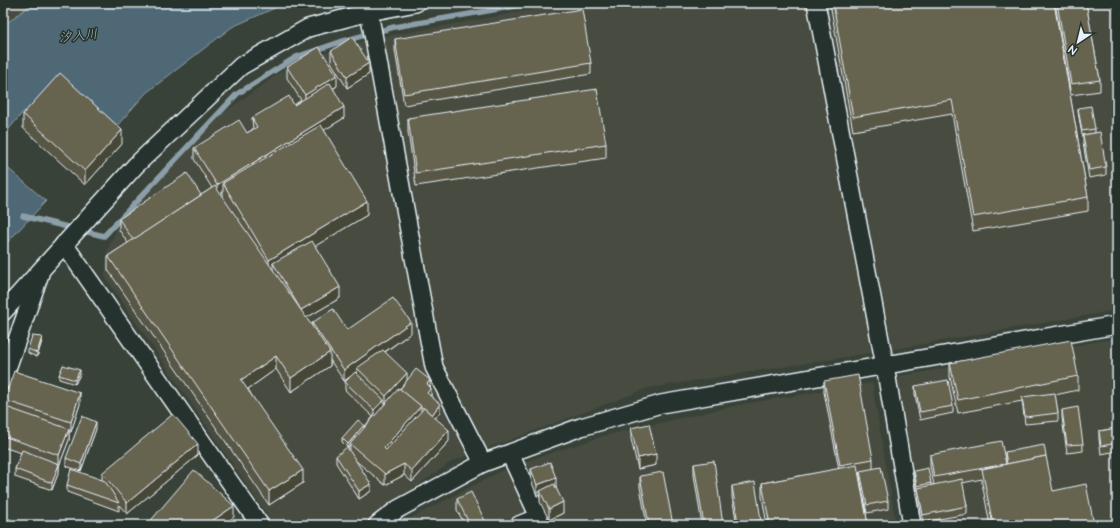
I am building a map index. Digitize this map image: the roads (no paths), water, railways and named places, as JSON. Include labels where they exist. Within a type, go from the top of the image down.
[{"type":"street","points":[[3,312],[136,165],[241,66],[308,28],[369,12],[416,3]]},
{"type":"street","points":[[816,3],[885,366],[912,525]]},
{"type":"street","points":[[369,12],[434,367],[483,463]]},
{"type":"street","points":[[64,244],[260,525]]},
{"type":"street","points":[[3,380],[43,267]]},
{"type":"street","points":[[377,525],[398,509],[483,463],[581,427],[661,404],[1117,325]]},
{"type":"street","points":[[510,454],[539,517],[519,525]]},
{"type":"water","name":"汐入川","points":[[33,3],[286,3],[232,27],[146,93],[115,128],[32,114],[24,111],[3,136],[3,26]]},
{"type":"water","points":[[3,164],[46,201],[3,247]]},
{"type":"waterway","points":[[23,216],[104,236],[237,94],[296,57],[340,42],[394,27],[534,3]]}]
